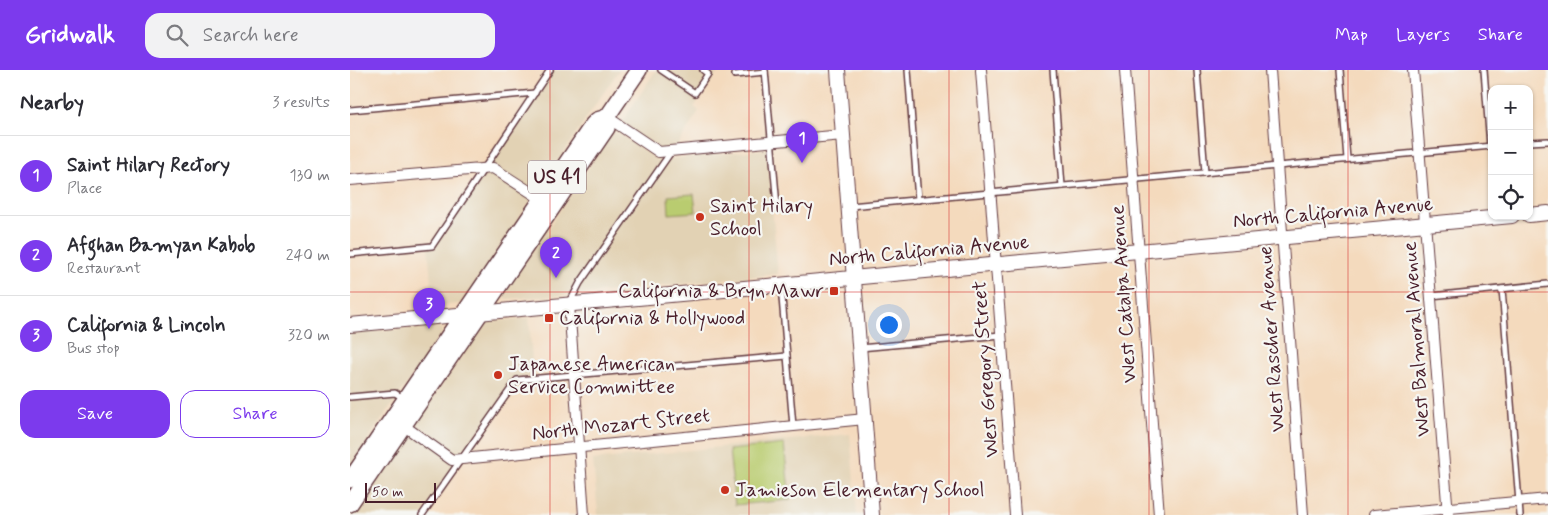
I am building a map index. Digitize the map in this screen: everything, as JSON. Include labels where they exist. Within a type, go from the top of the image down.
[{"type":"main road","name":"US 41","points":[[411,404],[464,314],[607,128],[607,117],[639,70]]},
{"type":"main road","points":[[838,70],[872,515]]},
{"type":"main road","name":"US 41","points":[[350,480],[398,422],[482,312],[548,203]]},
{"type":"main road","points":[[1533,215],[1548,213]]},
{"type":"main road","name":"North California Avenue","points":[[350,325],[1488,218]]},
{"type":"main road","name":"US 41","points":[[350,504],[398,422]]},
{"type":"street","name":"West Gregory Street","points":[[981,70],[1015,515]]},
{"type":"street","name":"West Catalpa Avenue","points":[[1125,70],[1159,515]]},
{"type":"street","name":"West Rascher Avenue","points":[[1270,70],[1303,515]]},
{"type":"street","name":"West Balmoral Avenue","points":[[1413,70],[1448,512]]},
{"type":"street","points":[[607,117],[659,152],[843,136]]},
{"type":"street","points":[[350,180],[485,167],[493,168],[548,203]]},
{"type":"street","points":[[568,304],[584,515]]},
{"type":"street","name":"North Mozart Street","points":[[398,422],[452,460],[865,419]]},
{"type":"street","points":[[1374,515],[1448,512],[1548,499]]},
{"type":"lane","points":[[350,254],[432,246],[550,70]]},
{"type":"lane","points":[[661,70],[670,72],[695,93],[707,71]]},
{"type":"lane","points":[[908,70],[918,200]]},
{"type":"lane","points":[[1053,70],[1062,186]]},
{"type":"lane","points":[[1197,70],[1205,173]]},
{"type":"lane","points":[[1340,70],[1346,160]]},
{"type":"lane","points":[[1484,70],[1490,130]]},
{"type":"lane","points":[[735,75],[765,71],[777,206]]},
{"type":"lane","points":[[350,110],[535,93]]},
{"type":"lane","points":[[1533,142],[1548,141]]},
{"type":"lane","points":[[849,206],[1488,146]]},
{"type":"lane","points":[[568,304],[580,283],[671,151]]},
{"type":"lane","points":[[1431,296],[1548,284]]},
{"type":"lane","points":[[780,286],[793,426]]},
{"type":"lane","points":[[1502,289],[1520,515]]},
{"type":"lane","points":[[860,348],[1001,335]]},
{"type":"lane","points":[[422,515],[517,380],[787,356]]},
{"type":"lane","points":[[350,397],[395,393],[411,404]]},
{"type":"shaded area","points":[[550,70],[619,70],[462,302],[459,304],[433,306],[428,246],[432,246]]},
{"type":"shaded area","points":[[656,70],[736,70],[718,72],[694,107],[699,111],[674,151],[660,152],[619,127]]},
{"type":"shaded area","name":"Saint Hilary School","points":[[616,132],[658,160],[767,149],[778,274],[573,295],[507,299],[504,297],[504,294],[610,136]]},
{"type":"shaded area","points":[[529,318],[533,376],[516,378],[422,515],[352,515],[483,326],[487,322]]},
{"type":"shaded area","points":[[438,326],[442,333],[350,465],[350,333]]},
{"type":"shaded area","name":"Jamieson Elementary School","points":[[850,434],[857,515],[598,515],[593,460]]},
{"type":"green space","points":[[694,194],[696,212],[669,214],[668,196]]},
{"type":"green space","points":[[784,444],[790,500],[735,505],[729,450]]},
{"type":"place","name":"Saint Hilary Rectory","points":[[802,163]]},
{"type":"place","name":"Saint Hilary School","points":[[700,217]]},
{"type":"place","name":"Afghan Bamyan Kabob","points":[[556,278]]},
{"type":"place","name":"California & Bryn Mawr","points":[[834,291]]},
{"type":"place","name":"California & Hollywood","points":[[549,318]]},
{"type":"place","name":"California & Lincoln","points":[[429,329]]},
{"type":"place","name":"Japanese American Service Committee","points":[[498,375]]},
{"type":"place","name":"Jamieson Elementary School","points":[[725,490]]}]
